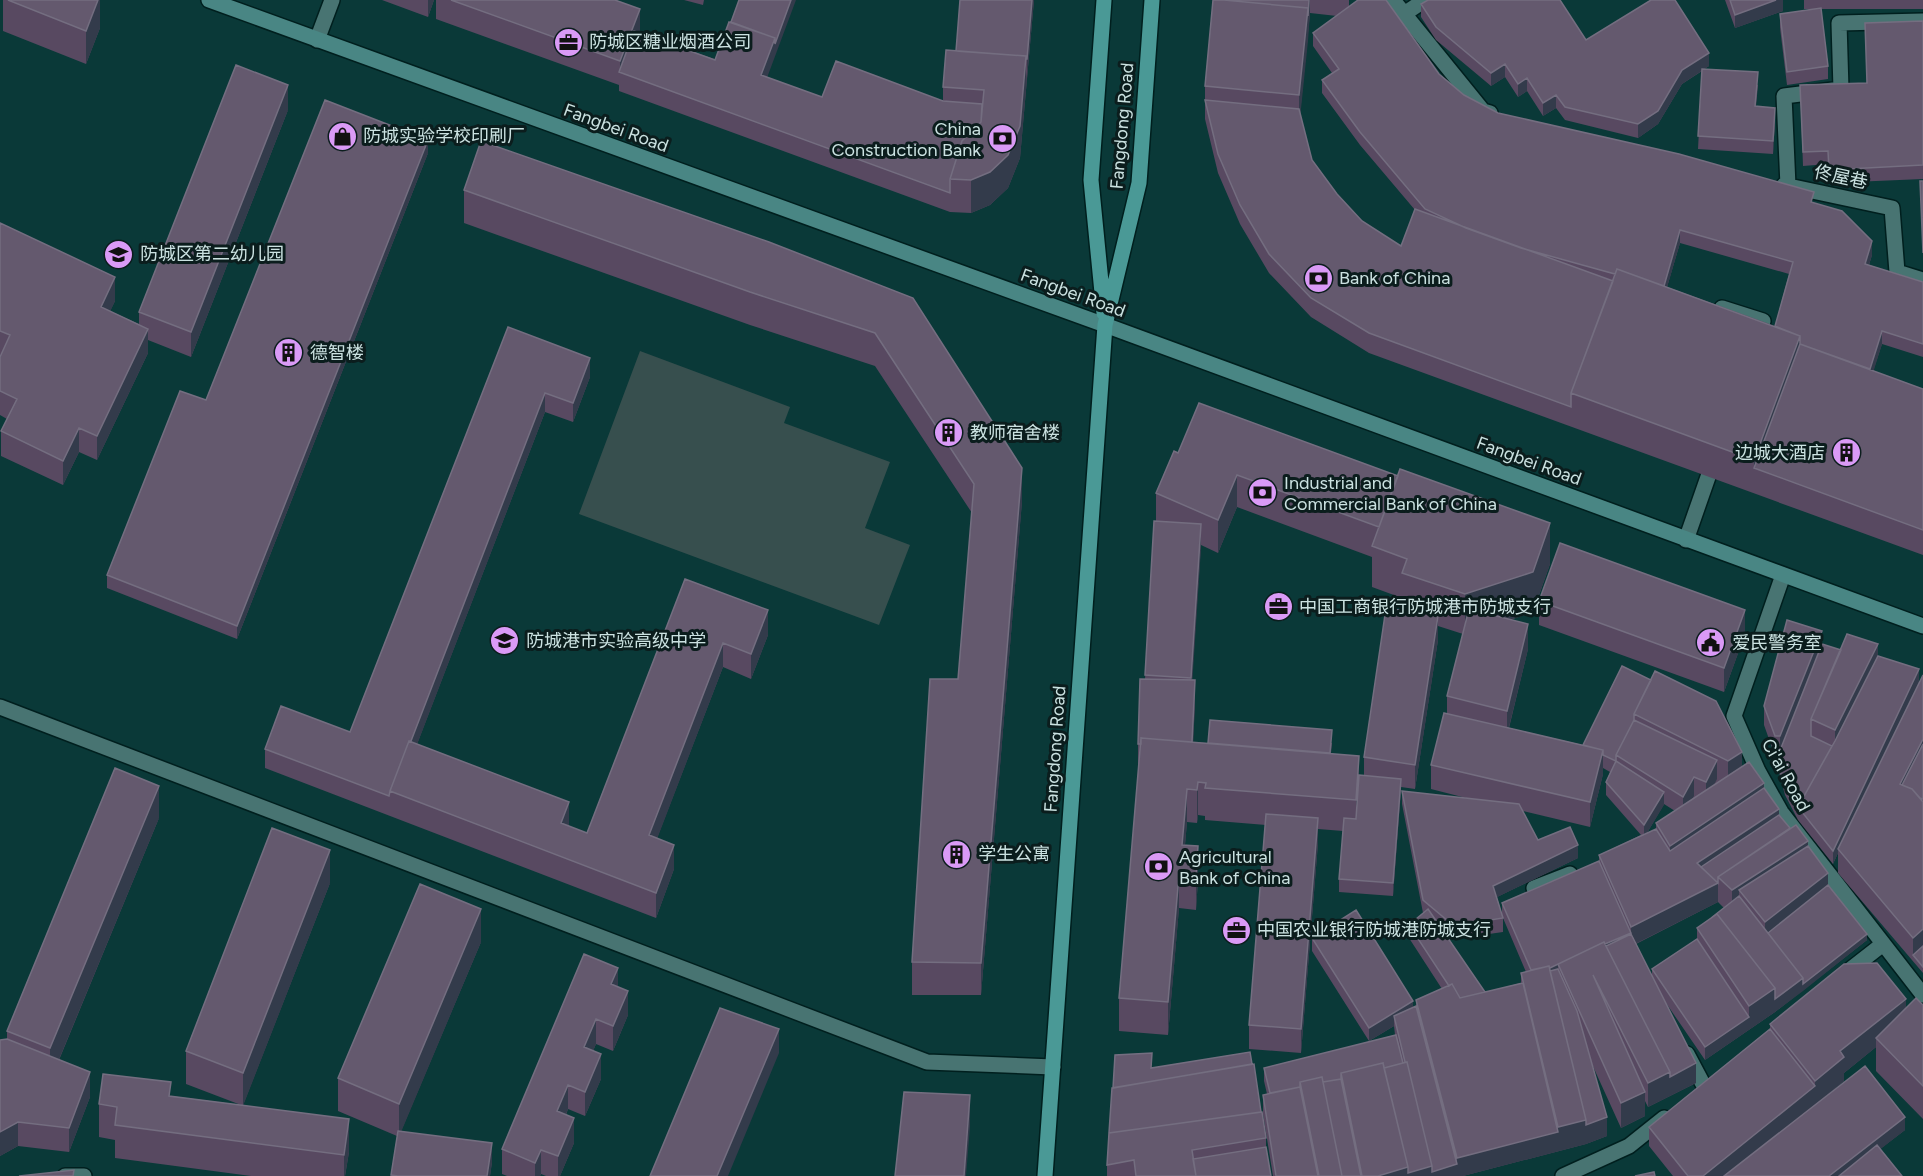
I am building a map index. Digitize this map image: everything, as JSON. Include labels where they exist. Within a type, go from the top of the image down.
[{"type":"main road","name":"Fangdong Road","points":[[1104,0],[1091,180],[1105,325]]},
{"type":"main road","name":"Fangdong Road","points":[[1045,1176],[1105,325],[1139,183],[1152,0]]},
{"type":"street","name":"Fangbei Road","points":[[208,0],[1105,325],[1923,626]]},
{"type":"street","points":[[317,40],[332,0]]},
{"type":"street","points":[[1393,0],[1483,111],[1505,116]]},
{"type":"street","points":[[1404,14],[1425,0]]},
{"type":"street","points":[[1788,186],[1784,96],[1841,90],[1839,23],[1923,21]]},
{"type":"street","name":"佟屋巷","points":[[1765,180],[1892,208],[1897,272],[1923,280]]},
{"type":"street","points":[[1711,304],[1763,321],[1753,351]]},
{"type":"street","points":[[1686,540],[1708,477]]},
{"type":"street","name":"Ci'ai Road","points":[[1783,575],[1734,716],[1753,774],[1923,995]]},
{"type":"street","points":[[0,707],[927,1062],[1053,1067]]},
{"type":"street","points":[[1534,888],[1585,869]]},
{"type":"street","points":[[1829,986],[1883,944]]},
{"type":"street","points":[[1681,1044],[1703,1086]]},
{"type":"street","points":[[1564,1176],[1629,1146],[1676,1108]]},
{"type":"street","points":[[65,1176],[84,1176]]},
{"type":"shaded area","points":[[640,351],[790,407],[784,423],[890,462],[865,528],[910,545],[879,625],[579,514]]},
{"type":"building","points":[[8,0],[98,0],[86,31]]},
{"type":"building","points":[[451,0],[615,0],[640,9],[620,61]]},
{"type":"building","points":[[739,0],[791,0],[775,44],[775,38],[731,22]]},
{"type":"building","points":[[960,0],[1032,0],[1027,59],[1026,56],[956,51]]},
{"type":"building","points":[[1213,0],[1308,8],[1299,95],[1205,86]]},
{"type":"building","points":[[1224,0],[1309,0],[1308,16],[1308,8]]},
{"type":"building","points":[[1358,0],[1386,0],[1439,74],[1464,95],[1498,113],[1679,154],[1814,192],[1811,202],[1842,211],[1872,241],[1865,264],[1923,282],[1923,344],[1882,331],[1870,369],[1800,344],[1800,336],[1775,326],[1793,262],[1680,230],[1664,286],[1617,269],[1615,274],[1521,248],[1466,228],[1425,209],[1360,132],[1322,80],[1339,69],[1313,33]]},
{"type":"building","points":[[1428,0],[1560,0],[1586,40],[1651,0],[1675,0],[1709,53],[1682,70],[1658,111],[1638,124],[1565,107],[1556,95],[1543,103],[1527,78],[1518,84],[1505,64],[1491,73],[1436,27],[1421,4]]},
{"type":"building","points":[[1730,0],[1776,0],[1735,15]]},
{"type":"building","points":[[1821,8],[1828,66],[1787,72],[1780,14]]},
{"type":"building","points":[[1923,21],[1923,165],[1829,170],[1828,151],[1803,152],[1800,85],[1867,83],[1865,23]]},
{"type":"building","points":[[729,22],[775,38],[761,75],[822,97],[836,61],[943,101],[982,104],[981,122],[962,141],[950,179],[950,193],[619,72],[634,31],[715,60]]},
{"type":"building","points":[[946,50],[1026,56],[1020,126],[1008,155],[990,172],[971,180],[950,179],[962,141],[981,122],[984,90],[943,87]]},
{"type":"building","points":[[236,65],[288,85],[191,332],[139,312]]},
{"type":"building","points":[[1702,69],[1758,72],[1755,106],[1775,108],[1773,141],[1698,136]]},
{"type":"building","name":"德智楼","points":[[325,100],[428,140],[237,626],[107,575],[180,391],[206,400]]},
{"type":"building","points":[[1205,100],[1299,109],[1312,160],[1337,194],[1362,221],[1401,246],[1415,209],[1613,281],[1571,393],[1571,407],[1369,333],[1311,298],[1269,254],[1240,205],[1218,154]]},
{"type":"building","points":[[481,141],[769,242],[913,298],[1022,468],[981,963],[912,962],[930,679],[958,679],[974,484],[875,333],[750,292],[464,190]]},
{"type":"building","points":[[1920,181],[1923,181],[1923,253]]},
{"type":"building","points":[[0,223],[115,277],[101,307],[148,329],[97,436],[79,428],[63,461],[1,431],[17,399],[0,391],[0,357],[10,335],[0,331]]},
{"type":"building","points":[[1617,269],[1800,336],[1754,460],[1571,393]]},
{"type":"building","points":[[508,327],[590,358],[573,403],[545,393],[389,796],[265,749],[281,706],[350,732]]},
{"type":"building","name":"边城大酒店","points":[[1800,344],[1923,389],[1923,530],[1754,468]]},
{"type":"building","points":[[1199,403],[1398,476],[1379,527],[1237,475],[1218,520],[1156,493],[1174,451],[1178,453]]},
{"type":"building","points":[[1400,469],[1550,523],[1533,572],[1465,594],[1402,573],[1407,559],[1372,546]]},
{"type":"building","points":[[1154,521],[1201,524],[1191,678],[1145,675]]},
{"type":"building","points":[[1560,543],[1745,610],[1724,668],[1539,601]]},
{"type":"building","points":[[685,579],[768,610],[751,654],[723,643],[649,835],[674,845],[656,893],[390,791],[409,741],[569,802],[561,823],[587,833]]},
{"type":"building","points":[[1386,608],[1438,616],[1415,765],[1364,757]]},
{"type":"building","points":[[1469,609],[1528,624],[1507,711],[1447,696]]},
{"type":"building","points":[[1787,620],[1822,631],[1780,736],[1775,736],[1764,706]]},
{"type":"building","points":[[1847,634],[1878,644],[1835,730],[1811,719]]},
{"type":"building","points":[[1822,644],[1841,650],[1811,719],[1811,736],[1832,746],[1798,807],[1798,813],[1785,789],[1777,758]]},
{"type":"building","points":[[1878,656],[1919,669],[1833,851],[1798,807]]},
{"type":"building","points":[[1622,666],[1651,680],[1616,755],[1616,761],[1603,755],[1603,750],[1583,745]]},
{"type":"building","points":[[1655,671],[1716,701],[1742,752],[1728,761],[1634,714]]},
{"type":"building","points":[[1923,675],[1923,739],[1900,784],[1912,789],[1923,802],[1923,929],[1913,938],[1838,849]]},
{"type":"building","points":[[1140,679],[1195,680],[1192,742],[1141,738],[1141,744],[1138,744]]},
{"type":"building","points":[[1444,713],[1603,750],[1590,802],[1431,765]]},
{"type":"building","points":[[1210,720],[1332,730],[1330,753],[1208,743]]},
{"type":"building","points":[[1634,720],[1717,760],[1706,782],[1694,777],[1683,797],[1616,755]]},
{"type":"building","points":[[1141,738],[1359,756],[1356,800],[1205,788],[1206,783],[1198,782],[1197,790],[1187,789],[1182,845],[1198,846],[1196,877],[1179,875],[1168,1002],[1119,998]]},
{"type":"building","points":[[1923,744],[1923,799],[1912,789],[1902,785]]},
{"type":"building","points":[[1616,761],[1664,792],[1644,825],[1606,782]]},
{"type":"building","points":[[1749,762],[1764,783],[1670,846],[1656,823]]},
{"type":"building","points":[[115,768],[159,786],[50,1048],[7,1031]]},
{"type":"building","points":[[1359,775],[1401,779],[1393,883],[1339,879],[1344,818],[1356,819]]},
{"type":"building","points":[[1764,788],[1779,809],[1697,863],[1718,883],[1631,927],[1599,855],[1656,829],[1670,851]]},
{"type":"building","points":[[1402,791],[1519,804],[1538,840],[1570,827],[1578,845],[1493,886],[1503,918],[1454,926],[1423,900]]},
{"type":"building","points":[[1266,814],[1318,818],[1301,1029],[1249,1025]]},
{"type":"building","points":[[1779,815],[1790,828],[1718,877],[1718,883],[1701,867]]},
{"type":"building","points":[[1796,825],[1808,841],[1732,890],[1718,877]]},
{"type":"building","points":[[272,828],[330,850],[243,1073],[186,1051]]},
{"type":"building","points":[[1808,846],[1828,873],[1765,922],[1739,890]]},
{"type":"building","points":[[1599,861],[1631,933],[1605,944],[1604,942],[1550,968],[1549,966],[1531,970],[1502,903]]},
{"type":"building","points":[[420,884],[481,909],[399,1104],[338,1078]]},
{"type":"building","points":[[1828,885],[1867,934],[1803,984],[1803,978],[1768,933]]},
{"type":"building","points":[[1739,896],[1803,978],[1775,999],[1775,988],[1717,914],[1711,918]]},
{"type":"building","points":[[1428,909],[1485,992],[1460,998],[1452,984],[1449,986],[1409,925]]},
{"type":"building","points":[[1356,910],[1413,1001],[1369,1028],[1312,938]]},
{"type":"building","points":[[1717,914],[1775,988],[1749,1006],[1697,928]]},
{"type":"building","points":[[1631,934],[1696,1063],[1670,1077],[1670,1072],[1606,946]]},
{"type":"building","points":[[1697,939],[1749,1017],[1705,1047],[1652,969]]},
{"type":"building","points":[[1604,942],[1670,1072],[1648,1083],[1593,975],[1645,1092],[1621,1103],[1558,964]]},
{"type":"building","points":[[1923,946],[1923,967],[1913,955]]},
{"type":"building","points":[[584,954],[618,968],[611,984],[628,991],[613,1026],[596,1019],[584,1047],[601,1054],[585,1092],[568,1085],[557,1111],[574,1118],[558,1156],[541,1150],[535,1163],[502,1149]]},
{"type":"building","points":[[1877,963],[1906,999],[1840,1051],[1844,1057],[1815,1081],[1770,1024],[1844,964]]},
{"type":"building","points":[[1549,966],[1586,1120],[1558,1127],[1521,973]]},
{"type":"building","points":[[1558,969],[1577,1011],[1607,1117],[1586,1125],[1550,971]]},
{"type":"building","points":[[1523,983],[1558,1132],[1457,1158],[1416,1000],[1452,984],[1460,998]]},
{"type":"building","points":[[1916,998],[1923,1005],[1923,1086],[1876,1038]]},
{"type":"building","points":[[1416,1006],[1457,1164],[1432,1172],[1394,1016]]},
{"type":"building","points":[[720,1008],[779,1029],[717,1176],[650,1176]]},
{"type":"building","points":[[1770,1029],[1815,1086],[1703,1176],[1688,1176],[1649,1127]]},
{"type":"building","points":[[1396,1035],[1403,1063],[1384,1068],[1383,1063],[1341,1073],[1341,1079],[1323,1082],[1322,1077],[1300,1082],[1300,1087],[1270,1093],[1264,1068]]},
{"type":"building","points":[[7,1039],[90,1072],[69,1128],[18,1122],[0,1132],[0,1040]]},
{"type":"building","points":[[1250,1052],[1252,1064],[1113,1088],[1115,1055],[1152,1053],[1151,1068]]},
{"type":"building","points":[[1407,1062],[1432,1166],[1408,1173],[1384,1068]]},
{"type":"building","points":[[1383,1063],[1408,1167],[1378,1176],[1362,1176],[1341,1073]]},
{"type":"building","points":[[1254,1064],[1261,1112],[1109,1133],[1112,1088]]},
{"type":"building","points":[[1865,1066],[1905,1117],[1829,1176],[1724,1176]]},
{"type":"building","points":[[103,1074],[171,1082],[169,1096],[349,1119],[344,1155],[115,1125],[117,1107],[99,1104]]},
{"type":"building","points":[[1322,1077],[1342,1176],[1319,1176],[1300,1082]]},
{"type":"building","points":[[1341,1079],[1361,1176],[1342,1176],[1323,1082]]},
{"type":"building","points":[[1300,1087],[1318,1176],[1276,1176],[1263,1095]]},
{"type":"building","points":[[904,1092],[970,1095],[964,1176],[895,1176]]},
{"type":"building","points":[[1262,1112],[1266,1138],[1192,1150],[1196,1176],[1136,1176],[1134,1160],[1107,1165],[1109,1133]]},
{"type":"building","points":[[398,1131],[492,1143],[487,1176],[391,1175]]},
{"type":"building","points":[[1877,1145],[1902,1176],[1839,1176]]},
{"type":"building","points":[[1266,1147],[1271,1176],[1196,1176],[1193,1159]]},
{"type":"building","points":[[74,1170],[73,1176],[19,1176]]},
{"type":"building","points":[[1654,1172],[1655,1176],[1635,1176]]},
{"type":"place","name":"防城区糖业烟酒公司","points":[[568,42]]},
{"type":"place","name":"防城实验学校印刷厂","points":[[342,136]]},
{"type":"place","name":"China Construction Bank","points":[[1002,139]]},
{"type":"place","name":"防城区第二幼儿园","points":[[119,254]]},
{"type":"place","name":"Bank of China","points":[[1318,278]]},
{"type":"place","name":"德智楼","points":[[289,353]]},
{"type":"place","name":"教师宿舍楼","points":[[949,433]]},
{"type":"place","name":"边城大酒店","points":[[1846,453]]},
{"type":"place","name":"Industrial and Commercial Bank of China","points":[[1263,493]]},
{"type":"place","name":"中国工商银行防城港市防城支行","points":[[1278,607]]},
{"type":"place","name":"防城港市实验高级中学","points":[[505,641]]},
{"type":"place","name":"爱民警务室","points":[[1711,643]]},
{"type":"place","name":"学生公寓","points":[[957,854]]},
{"type":"place","name":"Agricultural Bank of China","points":[[1158,867]]},
{"type":"place","name":"中国农业银行防城港防城支行","points":[[1236,930]]}]
